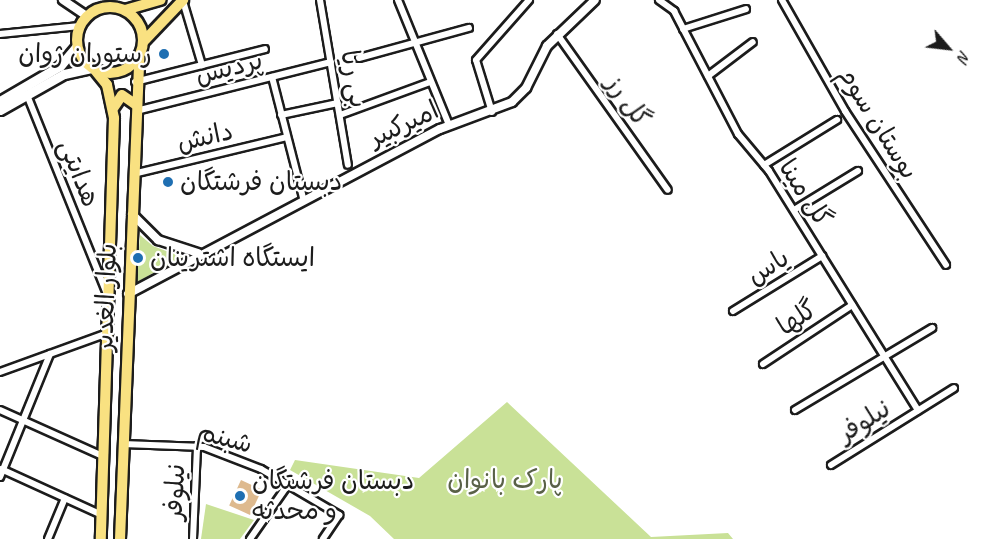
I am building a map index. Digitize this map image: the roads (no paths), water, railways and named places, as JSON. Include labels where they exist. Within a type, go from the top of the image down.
[{"type":"main road","points":[[0,101],[60,66],[77,46],[80,26],[87,16],[105,7],[125,10],[161,0]]},
{"type":"main road","points":[[0,110],[64,74],[93,69],[114,74],[139,57],[144,41],[183,0]]},
{"type":"main road","points":[[125,10],[139,23],[144,41]]},
{"type":"main road","points":[[77,46],[93,69]]},
{"type":"main road","name":"بلوار الغدیر","points":[[120,539],[136,108],[135,82],[139,57]]},
{"type":"main road","name":"بلوار الغدیر","points":[[93,69],[107,85],[113,109],[101,539]]},
{"type":"main road","points":[[113,109],[122,95],[136,108]]},
{"type":"street","points":[[64,0],[87,16]]},
{"type":"street","points":[[183,0],[201,62]]},
{"type":"street","name":"بی ریا","points":[[320,0],[348,165]]},
{"type":"street","points":[[398,0],[449,125]]},
{"type":"street","points":[[493,112],[476,60],[529,0]]},
{"type":"street","name":"امیرکبیر","points":[[128,294],[198,253],[449,125],[493,112],[526,88],[557,34],[595,0]]},
{"type":"street","name":"گل مینا","points":[[659,0],[683,28],[738,134],[764,165],[794,210],[918,410]]},
{"type":"street","name":"بوستان سوم","points":[[782,0],[844,111],[946,265]]},
{"type":"street","points":[[683,28],[746,9]]},
{"type":"street","points":[[0,34],[80,26]]},
{"type":"street","points":[[359,58],[469,28]]},
{"type":"street","name":"گل رز","points":[[557,34],[668,190]]},
{"type":"street","points":[[708,76],[753,42]]},
{"type":"street","points":[[135,82],[201,62],[265,49]]},
{"type":"street","name":"پردیس","points":[[136,108],[331,62]]},
{"type":"street","points":[[272,77],[303,198]]},
{"type":"street","points":[[340,115],[430,82]]},
{"type":"street","name":"هدایتی","points":[[27,95],[109,299]]},
{"type":"street","points":[[281,115],[338,103]]},
{"type":"street","points":[[764,165],[837,120]]},
{"type":"street","name":"دانش","points":[[133,174],[287,137]]},
{"type":"street","points":[[794,210],[858,171]]},
{"type":"street","points":[[131,213],[158,240],[198,253]]},
{"type":"street","name":"یاس","points":[[734,311],[822,256]]},
{"type":"street","name":"گلها","points":[[763,364],[852,305]]},
{"type":"street","points":[[795,410],[932,328]]},
{"type":"street","points":[[0,372],[108,333]]},
{"type":"street","points":[[50,354],[1,472],[102,515]]},
{"type":"street","name":"نیلوفر","points":[[831,465],[954,388]]},
{"type":"street","points":[[0,410],[104,456]]},
{"type":"street","name":"شبنم","points":[[123,444],[197,446],[241,459],[289,483],[339,515],[323,539]]},
{"type":"street","name":"نیلوفر","points":[[193,539],[197,446]]},
{"type":"street","points":[[250,539],[289,483]]},
{"type":"street","points":[[48,539],[66,498]]},
{"type":"place","name":"رستوران ژوان","points":[[164,54]]},
{"type":"place","name":"دبستان فرشتگان","points":[[168,182]]},
{"type":"place","name":"ایستگاه اشترینان","points":[[138,258]]},
{"type":"place","name":"دبستان فرشتگان و محدثه","points":[[240,496]]},
{"type":"park label","name":"پارک بانوان","points":[[505,480]]}]
